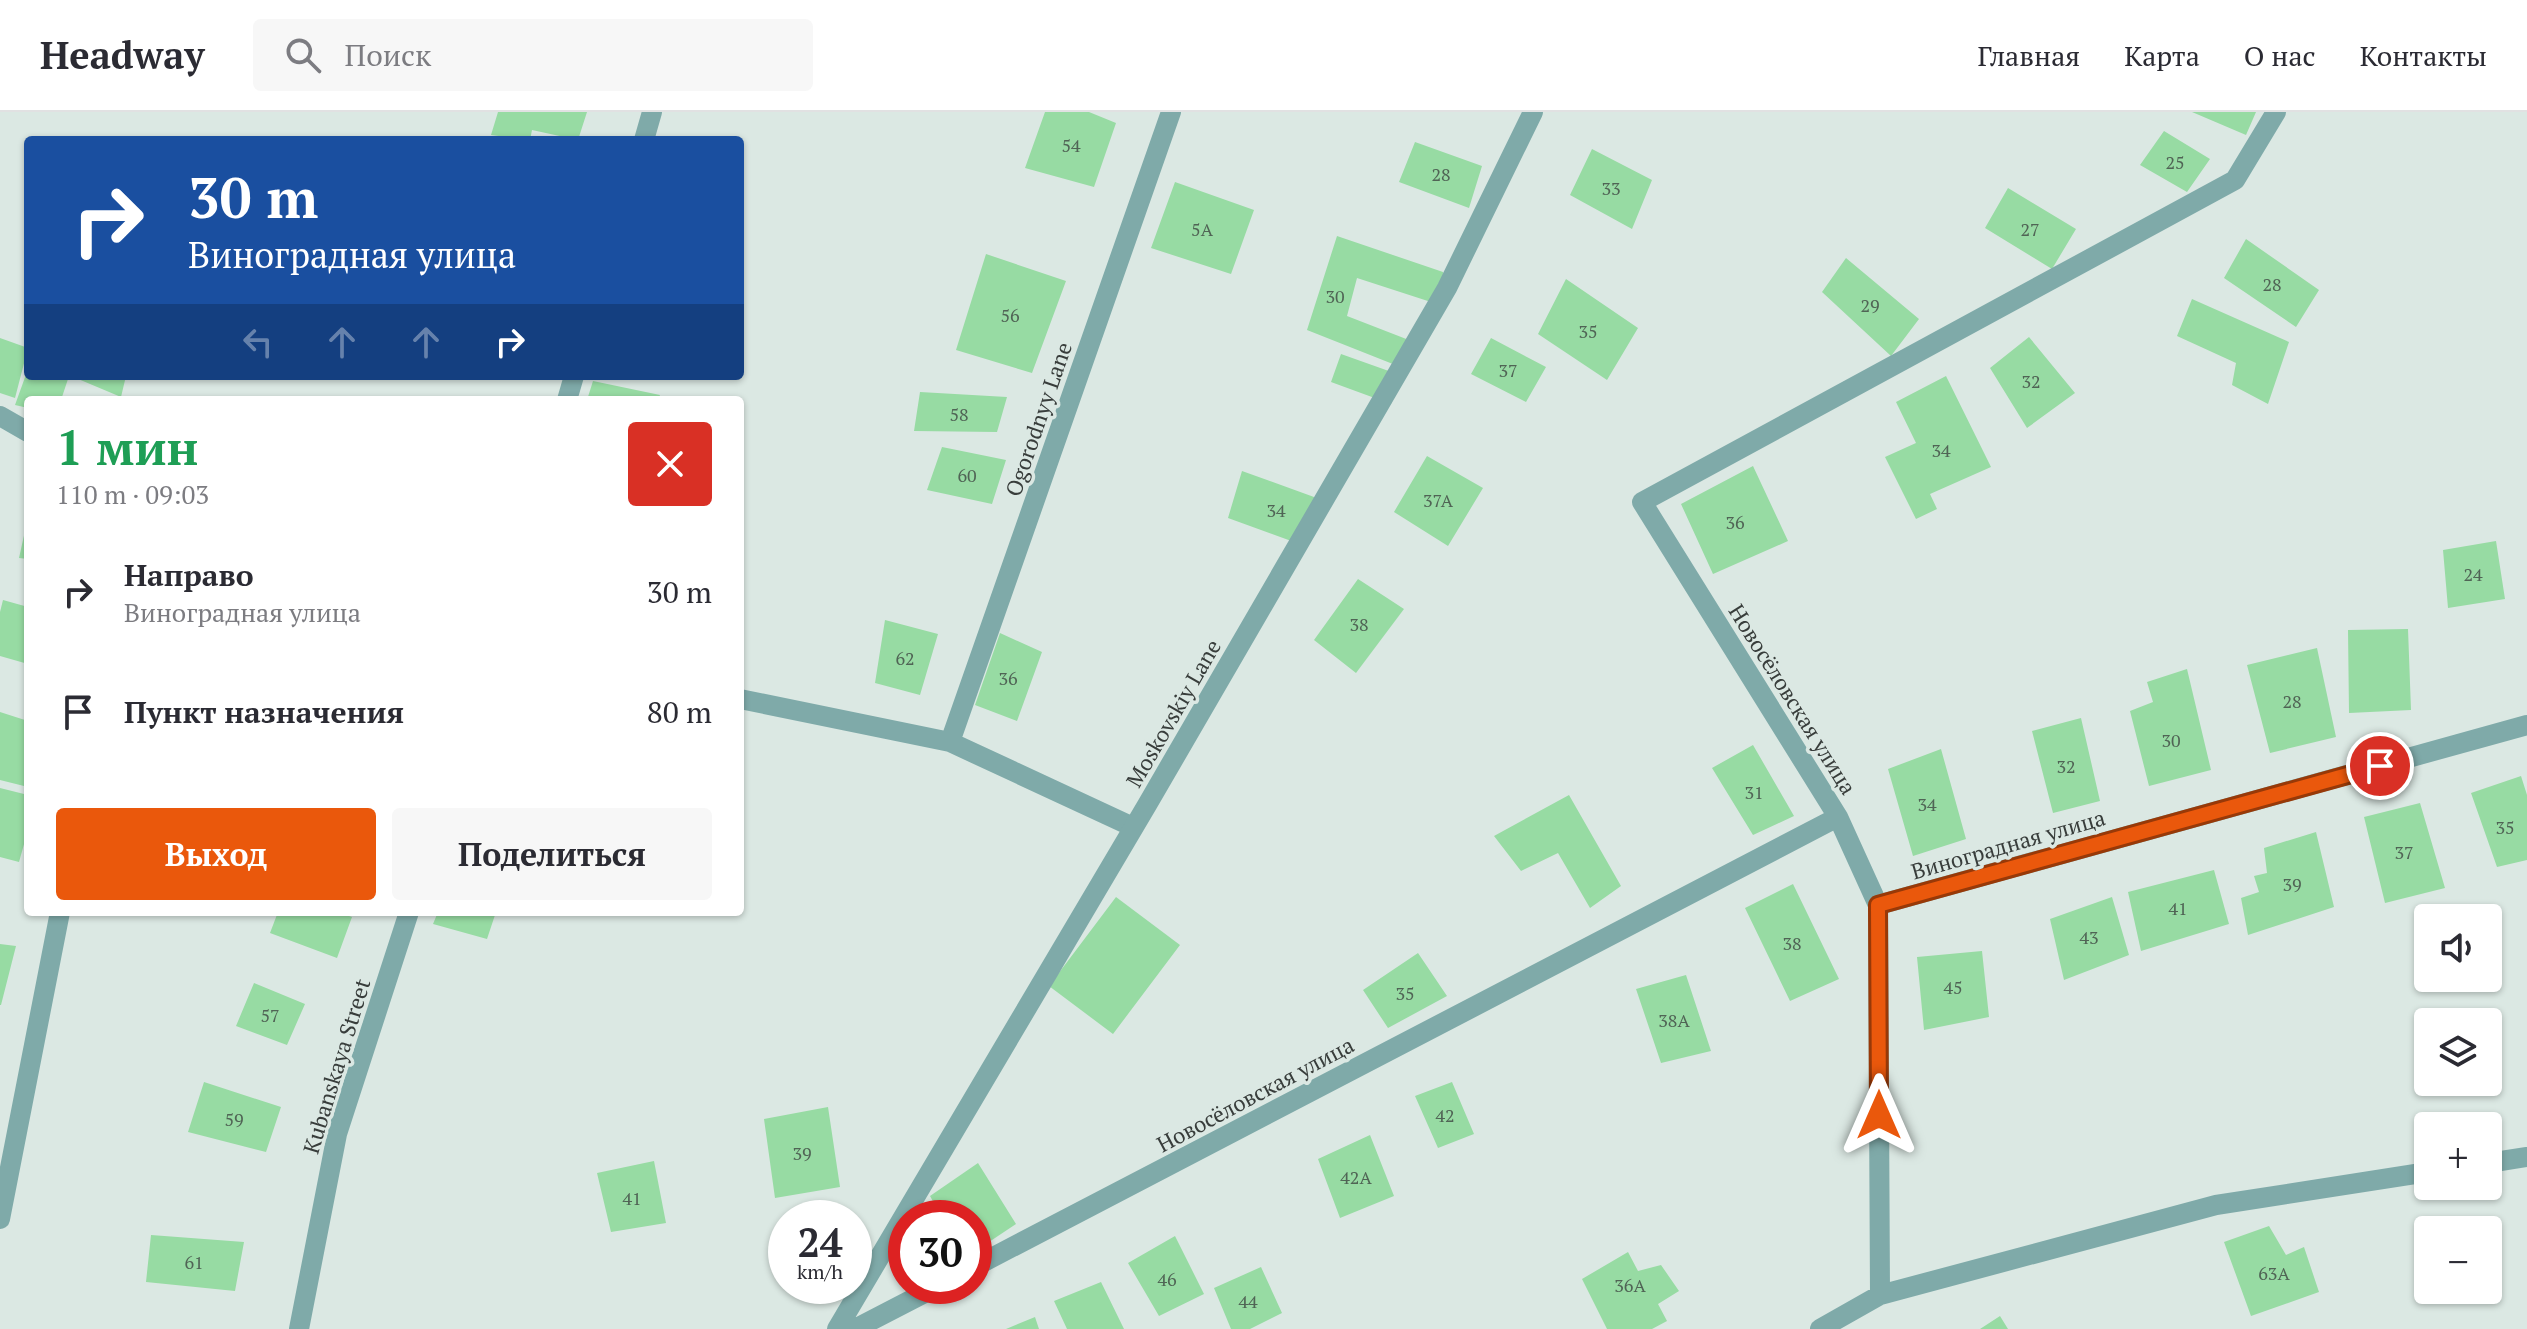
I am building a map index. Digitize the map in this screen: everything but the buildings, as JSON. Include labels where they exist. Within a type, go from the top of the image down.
[{"type":"street","points":[[645,136],[652,112]]},
{"type":"street","name":"Ogorodnyy Lane","points":[[950,742],[1171,112]]},
{"type":"street","name":"Moskovskiy Lane","points":[[837,1329],[1447,288],[1533,112]]},
{"type":"street","name":"Новосёловская улица","points":[[992,1258],[1838,817],[1642,502],[2235,180],[2276,112]]},
{"type":"street","points":[[0,416],[24,430]]},
{"type":"street","points":[[744,700],[950,742],[1133,827]]},
{"type":"street","name":"Виноградная улица","points":[[1878,905],[2527,725]]},
{"type":"street","points":[[1838,817],[1878,905],[1880,1295]]},
{"type":"street","points":[[0,1219],[59,916]]},
{"type":"street","name":"Kubanskaya Street","points":[[299,1329],[337,1134],[408,916]]},
{"type":"street","points":[[2502,1161],[2527,1157]]},
{"type":"street","points":[[1820,1329],[1880,1295],[2216,1205],[2414,1174]]},
{"type":"street","points":[[855,1329],[903,1304]]},
{"type":"route","points":[[1879,1115],[1878,905],[2380,766]]}]
